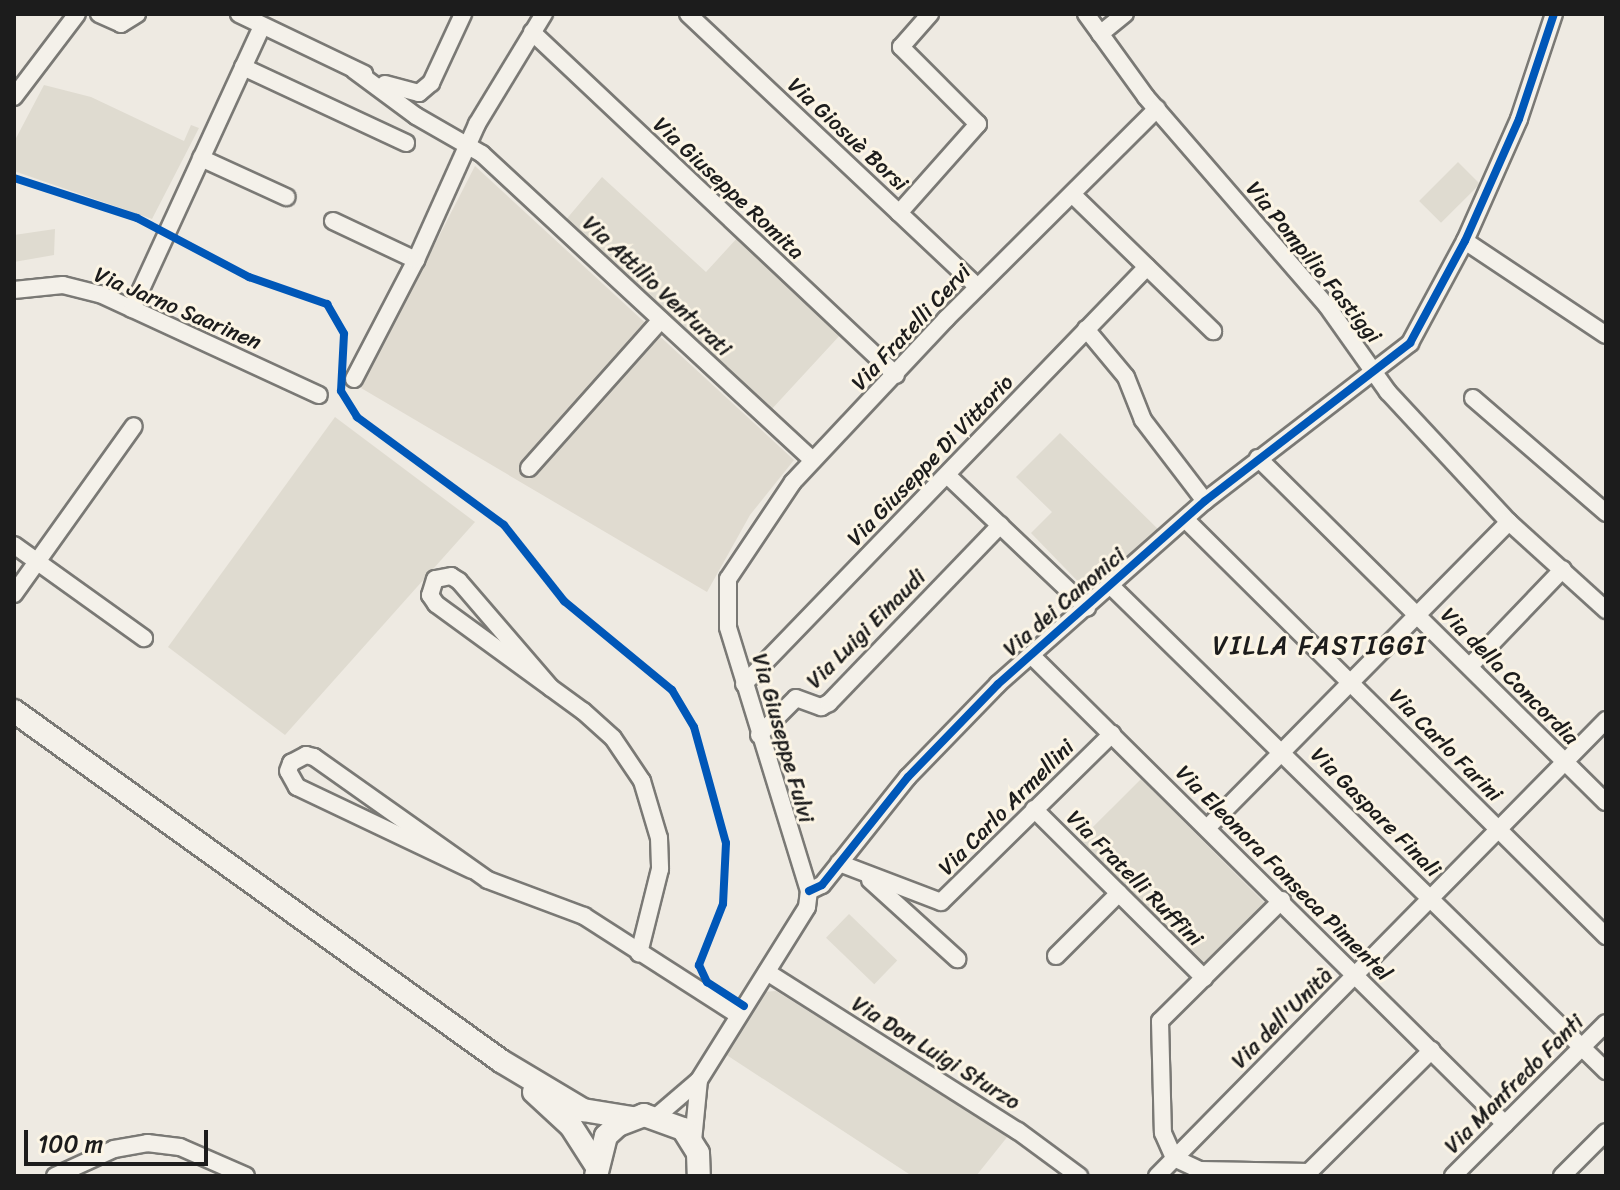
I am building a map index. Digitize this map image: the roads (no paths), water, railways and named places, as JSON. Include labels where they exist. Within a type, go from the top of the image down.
[{"type":"main road","points":[[14,711],[501,1061],[583,1110],[632,1118],[657,1116],[671,1121],[693,1141],[701,1173]]},
{"type":"main road","points":[[501,1061],[571,1126],[596,1170]]},
{"type":"main road","points":[[596,1170],[606,1136],[632,1118]]},
{"type":"street","points":[[14,97],[18,98],[77,14]]},
{"type":"street","points":[[99,14],[112,24],[134,15]]},
{"type":"street","points":[[235,15],[402,93],[419,93],[431,83],[463,14]]},
{"type":"street","points":[[354,379],[416,260],[468,146],[542,14]]},
{"type":"street","name":"Via Giosuè Borsi","points":[[688,14],[978,287]]},
{"type":"street","points":[[899,213],[978,124],[901,47],[930,14]]},
{"type":"street","name":"Via Pompilio Fastiggi","points":[[1086,14],[1157,109],[1327,306],[1373,370],[1509,522],[1604,603]]},
{"type":"street","points":[[1100,34],[1125,14]]},
{"type":"street","name":"Via dei Canonici","points":[[657,1116],[699,1080],[807,907],[809,891],[822,885],[908,777],[1031,655],[1112,587],[1205,501],[1410,343],[1465,241],[1519,119],[1554,14]]},
{"type":"street","points":[[132,309],[262,26]]},
{"type":"street","name":"Via Giuseppe Romita","points":[[532,32],[896,375]]},
{"type":"street","points":[[243,67],[406,143]]},
{"type":"street","name":"Via Attilio Venturati","points":[[354,70],[416,116],[468,146],[813,461]]},
{"type":"street","name":"Via Fratelli Cervi","points":[[724,595],[763,521],[813,461],[978,287],[1157,109]]},
{"type":"street","points":[[201,158],[286,197]]},
{"type":"street","points":[[1072,194],[1213,331]]},
{"type":"street","points":[[333,221],[416,260]]},
{"type":"street","points":[[1465,241],[1606,335]]},
{"type":"street","name":"Via Giuseppe Di Vittorio","points":[[744,684],[1147,267]]},
{"type":"street","name":"Via Jarno Saarinen","points":[[14,290],[63,285],[132,309],[319,395]]},
{"type":"street","points":[[529,468],[661,320]]},
{"type":"street","points":[[1086,329],[1126,377],[1143,420],[1205,501]]},
{"type":"street","points":[[1473,398],[1606,513]]},
{"type":"street","points":[[14,594],[134,426]]},
{"type":"street","name":"Via della Concordia","points":[[1258,458],[1606,802]]},
{"type":"street","points":[[947,475],[1087,608]]},
{"type":"street","name":"Via Carlo Farini","points":[[1185,519],[1606,936]]},
{"type":"street","name":"Via della Concordia","points":[[1418,615],[1509,522]]},
{"type":"street","name":"Via Luigi Einaudi","points":[[759,735],[796,698],[821,707],[829,703],[1000,525]]},
{"type":"street","points":[[14,545],[144,638]]},
{"type":"street","points":[[1470,666],[1563,569]]},
{"type":"street","points":[[551,688],[459,581],[451,576],[435,579],[430,595],[436,604],[551,688],[613,738],[652,807],[660,869],[639,953]]},
{"type":"street","name":"Via Gaspare Finali","points":[[1112,587],[1284,751],[1606,1071]]},
{"type":"street","name":"Via Giuseppe Fulvi","points":[[724,595],[744,684],[809,891]]},
{"type":"street","points":[[1207,828],[1418,615]]},
{"type":"street","name":"Via Eleonora Fonseca Pimentel","points":[[1031,655],[1505,1124]]},
{"type":"street","name":"Via dell'Unità","points":[[1157,1176],[1606,720]]},
{"type":"street","name":"Via Carlo Armellini","points":[[839,863],[941,902],[1112,734]]},
{"type":"street","points":[[472,870],[314,757],[306,755],[291,763],[288,771],[297,787],[505,888],[584,916],[738,1015]]},
{"type":"street","name":"Via Fratelli Ruffini","points":[[1034,809],[1204,978]]},
{"type":"street","points":[[863,873],[957,959]]},
{"type":"street","points":[[1056,956],[1119,893]]},
{"type":"street","points":[[1282,900],[1160,1021],[1163,1133],[1174,1158],[1200,1170],[1309,1172],[1432,1050]]},
{"type":"street","name":"Via Don Luigi Sturzo","points":[[767,972],[1018,1131],[1079,1176]]},
{"type":"street","name":"Via Manfredo Fanti","points":[[1453,1176],[1606,1023]]},
{"type":"street","name":"Via dei Canonici","points":[[693,1141],[699,1080]]},
{"type":"street","points":[[1562,1176],[1606,1132]]},
{"type":"street","points":[[55,1176],[114,1149],[147,1143],[180,1147],[246,1176]]},
{"type":"district","name":"VILLA FASTIGGI","points":[[1320,646]]}]
